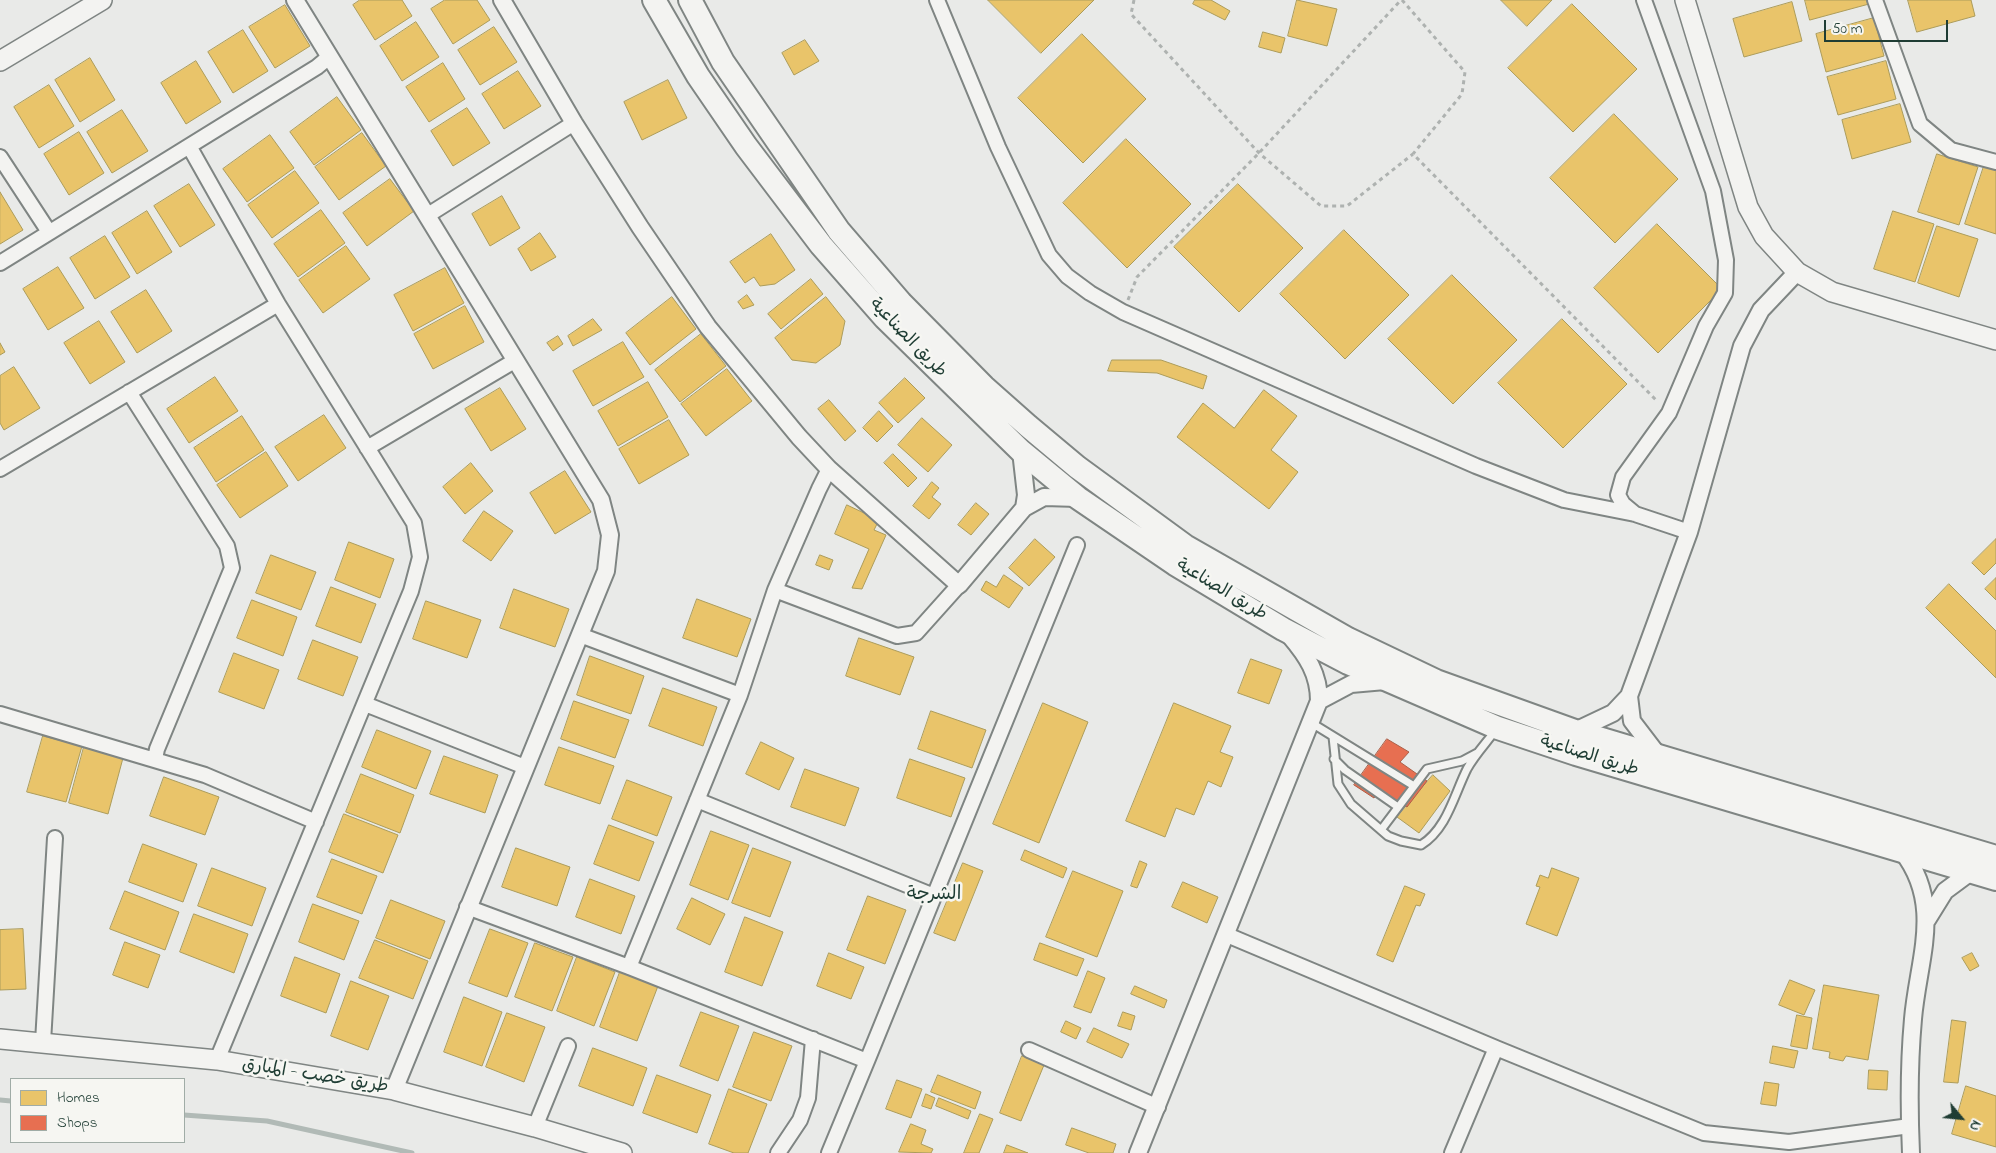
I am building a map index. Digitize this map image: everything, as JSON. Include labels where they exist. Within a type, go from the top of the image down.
[{"type":"highway","name":"طريق الصناعية","points":[[654,0],[698,76],[746,146],[821,245],[885,318],[1021,451],[1078,498],[1175,564],[1283,629],[1387,682],[1498,728],[1576,754],[1996,879]]},
{"type":"highway","name":"طريق الصناعية","points":[[690,0],[723,62],[839,231],[901,303],[984,387],[1077,467],[1185,546],[1348,639],[1436,681],[1576,731],[1996,857]]},
{"type":"main road","points":[[0,61],[102,0]]},
{"type":"main road","points":[[1685,0],[1748,207],[1764,236],[1797,272],[1832,292],[1996,340]]},
{"type":"main road","name":"طريق خصب - المبارق","points":[[0,1040],[43,1042],[217,1060],[394,1090],[535,1127],[622,1153]]},
{"type":"street","points":[[294,0],[601,500],[610,535],[606,572],[467,907],[394,1090]]},
{"type":"street","points":[[502,0],[574,123],[640,227],[708,326],[799,437],[829,469],[959,585]]},
{"type":"street","points":[[937,0],[998,147],[1050,255],[1067,276],[1090,293],[1123,312],[1476,466],[1564,500],[1635,514],[1689,532]]},
{"type":"street","points":[[1635,514],[1623,504],[1618,495],[1623,477],[1668,414],[1706,326],[1725,292],[1726,260],[1713,191],[1644,0]]},
{"type":"street","points":[[1875,0],[1920,124],[1951,150],[1996,162]]},
{"type":"street","points":[[0,263],[317,68],[329,57]]},
{"type":"street","points":[[428,216],[574,123]]},
{"type":"street","points":[[189,146],[278,304],[414,523],[420,557],[411,592],[217,1060]]},
{"type":"street","points":[[0,157],[49,232]]},
{"type":"street","points":[[1576,731],[1613,713],[1628,696],[1689,532],[1742,346],[1761,310],[1797,272]]},
{"type":"street","points":[[0,469],[278,304]]},
{"type":"street","points":[[368,448],[516,360]]},
{"type":"street","points":[[129,392],[227,546],[232,568],[157,750],[155,759]]},
{"type":"street","points":[[1021,451],[1026,495],[1024,508]]},
{"type":"street","points":[[629,966],[740,695],[775,590],[829,469]]},
{"type":"street","points":[[775,590],[897,636],[916,633],[1024,508],[1044,497],[1078,498]]},
{"type":"street","points":[[830,1153],[1077,545]]},
{"type":"street","points":[[1138,1153],[1227,935],[1319,701],[1319,687],[1315,673],[1298,646],[1283,629]]},
{"type":"street","points":[[580,635],[740,695]]},
{"type":"street","points":[[1319,701],[1351,684],[1369,681],[1387,682]]},
{"type":"street","points":[[1628,696],[1632,721],[1658,755]]},
{"type":"street","points":[[365,704],[525,766]]},
{"type":"street","points":[[0,714],[205,775],[316,822]]},
{"type":"street","points":[[697,800],[934,896]]},
{"type":"street","points":[[43,1042],[55,838]]},
{"type":"street","points":[[1902,851],[1921,883],[1927,920],[1913,1020],[1911,1153]]},
{"type":"street","points":[[1927,920],[1945,891],[1972,871]]},
{"type":"street","points":[[467,907],[629,966],[867,1061]]},
{"type":"street","points":[[1227,935],[1704,1133],[1789,1142],[1910,1126]]},
{"type":"street","points":[[778,1153],[800,1120],[808,1098],[813,1039]]},
{"type":"street","points":[[535,1127],[568,1046]]},
{"type":"street","points":[[1452,1153],[1496,1048]]},
{"type":"street","points":[[1029,1050],[1158,1107]]},
{"type":"lane","points":[[1310,722],[1414,786]]},
{"type":"lane","points":[[1333,737],[1338,784],[1359,813],[1380,830],[1400,842],[1421,845],[1430,839],[1446,815],[1468,768],[1498,728]]},
{"type":"lane","points":[[1380,830],[1427,769],[1462,761],[1479,752]]},
{"type":"lane","points":[[1334,758],[1345,770],[1398,807]]},
{"type":"path","points":[[1123,312],[1138,277],[1259,153],[1401,0],[1465,72],[1462,94],[1413,154],[1347,206],[1321,206],[1259,153],[1131,14],[1134,0]]},
{"type":"path","points":[[1413,154],[1668,414]]},
{"type":"building: Homes","points":[[360,0],[402,0],[412,16],[375,40],[353,5]]},
{"type":"building: Homes","points":[[445,0],[477,0],[490,20],[453,44],[431,9]]},
{"type":"building: Homes","points":[[988,0],[1094,0],[1041,53]]},
{"type":"building: Homes","points":[[1195,0],[1211,0],[1230,11],[1225,20],[1193,4]]},
{"type":"building: Homes","points":[[1297,0],[1337,9],[1327,46],[1288,36]]},
{"type":"building: Homes","points":[[1501,0],[1552,0],[1527,26]]},
{"type":"building: Homes","points":[[1805,0],[1868,0],[1869,4],[1810,20]]},
{"type":"building: Homes","points":[[1908,0],[1971,0],[1975,16],[1917,32]]},
{"type":"building: Homes","points":[[1792,2],[1802,41],[1744,57],[1733,19]]},
{"type":"building: Homes","points":[[1572,4],[1637,69],[1573,132],[1508,68]]},
{"type":"building: Homes","points":[[285,5],[310,46],[275,68],[249,27]]},
{"type":"building: Homes","points":[[1874,18],[1884,56],[1826,72],[1816,34]]},
{"type":"building: Homes","points":[[416,22],[439,57],[402,81],[380,46]]},
{"type":"building: Homes","points":[[494,27],[517,62],[480,85],[458,50]]},
{"type":"building: Homes","points":[[243,30],[268,71],[233,93],[208,52]]},
{"type":"building: Homes","points":[[1263,32],[1285,38],[1281,53],[1259,47]]},
{"type":"building: Homes","points":[[1082,34],[1146,99],[1083,163],[1018,98]]},
{"type":"building: Homes","points":[[805,40],[819,61],[794,75],[782,53]]},
{"type":"building: Homes","points":[[90,58],[115,100],[80,122],[55,80]]},
{"type":"building: Homes","points":[[196,61],[221,102],[186,124],[161,83]]},
{"type":"building: Homes","points":[[1886,61],[1896,99],[1838,115],[1827,77]]},
{"type":"building: Homes","points":[[443,63],[465,99],[429,122],[406,87]]},
{"type":"building: Homes","points":[[518,71],[541,106],[504,129],[482,94]]},
{"type":"building: Homes","points":[[668,80],[687,118],[642,140],[624,102]]},
{"type":"building: Homes","points":[[49,85],[74,126],[39,148],[14,107]]},
{"type":"building: Homes","points":[[337,97],[361,130],[314,165],[290,132]]},
{"type":"building: Homes","points":[[1900,104],[1911,142],[1852,159],[1842,120]]},
{"type":"building: Homes","points":[[467,108],[490,143],[453,166],[431,131]]},
{"type":"building: Homes","points":[[122,110],[148,151],[112,173],[87,132]]},
{"type":"building: Homes","points":[[1614,114],[1678,179],[1615,243],[1550,178]]},
{"type":"building: Homes","points":[[79,132],[104,173],[69,195],[44,154]]},
{"type":"building: Homes","points":[[362,133],[386,166],[339,200],[315,167]]},
{"type":"building: Homes","points":[[270,135],[294,168],[247,202],[223,169]]},
{"type":"building: Homes","points":[[1126,139],[1191,204],[1127,268],[1063,203]]},
{"type":"building: Homes","points":[[1937,154],[1978,167],[1959,225],[1918,212]]},
{"type":"building: Homes","points":[[1984,166],[1996,170],[1996,234],[1965,224]]},
{"type":"building: Homes","points":[[295,171],[319,203],[272,238],[248,205]]},
{"type":"building: Homes","points":[[390,179],[414,211],[367,246],[343,213]]},
{"type":"building: Homes","points":[[189,184],[215,225],[180,247],[154,206]]},
{"type":"building: Homes","points":[[1238,184],[1303,248],[1239,312],[1174,247]]},
{"type":"building: Homes","points":[[0,192],[23,230],[0,244]]},
{"type":"building: Homes","points":[[502,196],[520,228],[490,246],[472,214]]},
{"type":"building: Homes","points":[[321,210],[345,243],[298,277],[274,244]]},
{"type":"building: Homes","points":[[147,211],[172,252],[137,274],[112,233]]},
{"type":"building: Homes","points":[[1893,211],[1934,224],[1915,282],[1874,269]]},
{"type":"building: Homes","points":[[1657,224],[1722,289],[1658,353],[1594,288]]},
{"type":"building: Homes","points":[[1937,226],[1978,239],[1959,297],[1918,283]]},
{"type":"building: Homes","points":[[1344,230],[1409,295],[1345,359],[1280,294]]},
{"type":"building: Homes","points":[[540,233],[556,257],[531,271],[518,249]]},
{"type":"building: Homes","points":[[771,234],[795,270],[775,284],[760,286],[754,277],[745,283],[730,262]]},
{"type":"building: Homes","points":[[105,236],[130,277],[95,299],[70,258]]},
{"type":"building: Homes","points":[[346,246],[370,279],[323,313],[299,280]]},
{"type":"building: Homes","points":[[58,267],[84,308],[48,330],[23,289]]},
{"type":"building: Homes","points":[[445,268],[464,303],[413,331],[394,295]]},
{"type":"building: Homes","points":[[1452,275],[1517,340],[1453,404],[1388,339]]},
{"type":"building: Homes","points":[[811,279],[823,294],[781,329],[768,314]]},
{"type":"building: Homes","points":[[146,290],[172,331],[137,353],[111,312]]},
{"type":"building: Homes","points":[[747,295],[754,305],[743,309],[738,302]]},
{"type":"building: Homes","points":[[672,297],[696,329],[650,365],[626,333]]},
{"type":"building: Homes","points":[[826,297],[845,321],[840,345],[816,363],[792,360],[775,338]]},
{"type":"building: Homes","points":[[465,306],[484,342],[433,369],[414,334]]},
{"type":"building: Homes","points":[[593,319],[602,330],[573,346],[568,336]]},
{"type":"building: Homes","points":[[1562,319],[1627,384],[1563,448],[1498,383]]},
{"type":"building: Homes","points":[[99,321],[125,362],[90,384],[64,343]]},
{"type":"building: Homes","points":[[701,334],[726,366],[680,402],[655,370]]},
{"type":"building: Homes","points":[[558,336],[563,344],[553,351],[547,343]]},
{"type":"building: Homes","points":[[623,342],[644,377],[593,406],[573,371]]},
{"type":"building: Homes","points":[[0,343],[5,352],[0,355]]},
{"type":"building: Homes","points":[[1112,360],[1161,360],[1207,376],[1203,389],[1157,373],[1108,371]]},
{"type":"building: Homes","points":[[14,367],[40,408],[4,430],[0,423],[0,376]]},
{"type":"building: Homes","points":[[727,369],[752,401],[706,436],[681,404]]},
{"type":"building: Homes","points":[[215,377],[238,411],[189,443],[167,409]]},
{"type":"building: Homes","points":[[905,378],[925,398],[898,423],[879,403]]},
{"type":"building: Homes","points":[[648,382],[668,417],[618,446],[598,411]]},
{"type":"building: Homes","points":[[500,388],[526,429],[491,451],[465,409]]},
{"type":"building: Homes","points":[[1264,390],[1297,416],[1271,450],[1298,472],[1269,509],[1177,437],[1203,403],[1234,428]]},
{"type":"building: Homes","points":[[829,400],[856,431],[845,441],[818,409]]},
{"type":"building: Homes","points":[[879,411],[893,426],[877,442],[863,428]]},
{"type":"building: Homes","points":[[324,415],[346,448],[298,481],[275,447]]},
{"type":"building: Homes","points":[[242,416],[264,450],[216,482],[194,448]]},
{"type":"building: Homes","points":[[922,418],[952,445],[928,472],[898,445]]},
{"type":"building: Homes","points":[[669,420],[689,455],[639,484],[619,449]]},
{"type":"building: Homes","points":[[266,452],[288,486],[240,518],[217,485]]},
{"type":"building: Homes","points":[[893,454],[917,478],[908,487],[884,463]]},
{"type":"building: Homes","points":[[471,463],[493,491],[465,514],[443,487]]},
{"type":"building: Homes","points":[[565,471],[591,512],[555,534],[530,493]]},
{"type":"building: Homes","points":[[932,482],[939,488],[932,497],[941,504],[929,519],[913,506]]},
{"type":"building: Homes","points":[[976,503],[989,514],[971,535],[958,525]]},
{"type":"building: Homes","points":[[847,505],[879,520],[874,530],[886,535],[862,589],[852,588],[869,549],[835,534]]},
{"type":"building: Homes","points":[[484,511],[513,531],[491,561],[463,541]]},
{"type":"building: Homes","points":[[1035,539],[1055,557],[1029,586],[1009,568]]},
{"type":"building: Homes","points":[[1996,539],[1996,563],[1984,575],[1972,563]]},
{"type":"building: Homes","points":[[349,542],[394,559],[380,598],[335,580]]},
{"type":"building: Homes","points":[[271,555],[316,572],[301,610],[256,593]]},
{"type":"building: Homes","points":[[820,555],[833,560],[829,570],[816,565]]},
{"type":"building: Homes","points":[[1004,575],[1023,588],[1009,608],[981,590],[986,581],[996,587]]},
{"type":"building: Homes","points":[[1996,578],[1996,600],[1985,589]]},
{"type":"building: Homes","points":[[1949,584],[1996,631],[1996,678],[1926,608]]},
{"type":"building: Homes","points":[[331,587],[376,604],[361,643],[316,626]]},
{"type":"building: Homes","points":[[514,589],[569,609],[555,647],[500,628]]},
{"type":"building: Homes","points":[[697,599],[751,619],[737,657],[683,638]]},
{"type":"building: Homes","points":[[252,600],[297,617],[283,656],[237,638]]},
{"type":"building: Homes","points":[[426,601],[481,620],[467,658],[413,639]]},
{"type":"building: Homes","points":[[859,638],[914,657],[900,695],[846,676]]},
{"type":"building: Homes","points":[[313,640],[358,657],[343,696],[298,679]]},
{"type":"building: Homes","points":[[234,653],[279,670],[264,709],[219,692]]},
{"type":"building: Homes","points":[[590,656],[644,676],[631,714],[577,695]]},
{"type":"building: Homes","points":[[1251,659],[1282,670],[1269,704],[1238,693]]},
{"type":"building: Homes","points":[[663,688],[717,707],[703,746],[649,726]]},
{"type":"building: Homes","points":[[574,701],[629,720],[615,758],[561,739]]},
{"type":"building: Homes","points":[[1043,703],[1088,722],[1039,843],[993,824]]},
{"type":"building: Homes","points":[[1174,703],[1231,726],[1220,752],[1233,757],[1221,787],[1208,781],[1194,815],[1176,808],[1165,837],[1126,821]]},
{"type":"building: Homes","points":[[931,711],[986,730],[972,768],[918,749]]},
{"type":"building: Homes","points":[[377,730],[431,751],[416,789],[362,767]]},
{"type":"building: Homes","points":[[43,736],[82,746],[66,802],[27,792]]},
{"type":"building: Homes","points":[[761,742],[794,758],[779,790],[746,774]]},
{"type":"building: Homes","points":[[84,747],[123,758],[108,814],[69,803]]},
{"type":"building: Homes","points":[[559,747],[614,766],[600,804],[545,785]]},
{"type":"building: Homes","points":[[444,756],[498,775],[485,813],[430,794]]},
{"type":"building: Homes","points":[[910,759],[965,778],[951,817],[897,798]]},
{"type":"building: Homes","points":[[805,769],[859,788],[845,826],[791,807]]},
{"type":"building: Homes","points":[[361,774],[414,795],[400,833],[346,812]]},
{"type":"building: Homes","points":[[1433,775],[1450,791],[1419,833],[1397,817]]},
{"type":"building: Homes","points":[[164,777],[219,797],[205,835],[150,816]]},
{"type":"building: Homes","points":[[627,780],[672,797],[657,836],[612,819]]},
{"type":"building: Homes","points":[[344,814],[398,835],[383,873],[329,852]]},
{"type":"building: Homes","points":[[609,825],[654,842],[639,881],[594,864]]},
{"type":"building: Homes","points":[[711,831],[749,845],[728,900],[690,885]]},
{"type":"building: Homes","points":[[143,844],[197,864],[183,902],[129,882]]},
{"type":"building: Homes","points":[[516,848],[570,867],[557,906],[502,887]]},
{"type":"building: Homes","points":[[753,848],[791,862],[770,917],[732,903]]},
{"type":"building: Homes","points":[[1025,850],[1067,868],[1063,878],[1021,860]]},
{"type":"building: Homes","points":[[332,859],[377,876],[362,914],[317,897]]},
{"type":"building: Homes","points":[[1140,861],[1147,864],[1137,888],[1131,886]]},
{"type":"building: Homes","points":[[963,863],[983,871],[955,941],[934,933]]},
{"type":"building: Homes","points":[[212,868],[266,888],[252,926],[198,906]]},
{"type":"building: Homes","points":[[1552,868],[1579,878],[1557,936],[1526,924],[1540,887],[1536,886],[1540,875],[1548,878]]},
{"type":"building: Homes","points":[[1073,871],[1123,891],[1097,957],[1046,937]]},
{"type":"building: Homes","points":[[590,879],[635,896],[621,934],[576,917]]},
{"type":"building: Homes","points":[[1183,882],[1218,897],[1207,923],[1172,907]]},
{"type":"building: Homes","points":[[1405,886],[1425,894],[1420,906],[1416,905],[1393,962],[1377,955]]},
{"type":"building: Homes","points":[[125,891],[179,912],[165,950],[110,929]]},
{"type":"building: Homes","points":[[868,896],[906,910],[885,964],[847,950]]},
{"type":"building: Homes","points":[[692,898],[725,914],[710,945],[677,929]]},
{"type":"building: Homes","points":[[391,900],[445,921],[430,959],[376,938]]},
{"type":"building: Homes","points":[[313,904],[359,921],[344,960],[299,942]]},
{"type":"building: Homes","points":[[194,914],[248,934],[234,973],[180,952]]},
{"type":"building: Homes","points":[[745,917],[783,932],[762,986],[725,972]]},
{"type":"building: Homes","points":[[23,929],[26,989],[0,990],[0,930]]},
{"type":"building: Homes","points":[[490,929],[528,943],[507,997],[469,983]]},
{"type":"building: Homes","points":[[375,940],[428,961],[413,999],[359,978]]},
{"type":"building: Homes","points":[[125,942],[160,955],[148,988],[113,975]]},
{"type":"building: Homes","points":[[535,943],[573,957],[552,1011],[515,997]]},
{"type":"building: Homes","points":[[1040,943],[1084,959],[1077,976],[1034,960]]},
{"type":"building: Homes","points":[[829,953],[864,967],[851,999],[817,986]]},
{"type":"building: Homes","points":[[1972,953],[1979,966],[1970,971],[1962,958]]},
{"type":"building: Homes","points":[[295,957],[340,974],[326,1013],[281,996]]},
{"type":"building: Homes","points":[[577,957],[615,972],[594,1026],[557,1011]]},
{"type":"building: Homes","points":[[1088,971],[1105,978],[1091,1013],[1074,1007]]},
{"type":"building: Homes","points":[[620,972],[658,986],[637,1041],[600,1027]]},
{"type":"building: Homes","points":[[1790,980],[1815,990],[1804,1015],[1779,1005]]},
{"type":"building: Homes","points":[[351,981],[389,996],[368,1050],[331,1036]]},
{"type":"building: Homes","points":[[1824,985],[1879,995],[1868,1060],[1846,1056],[1843,1061],[1829,1058],[1830,1052],[1813,1049]]},
{"type":"building: Homes","points":[[1135,986],[1167,1000],[1164,1008],[1131,994]]},
{"type":"building: Homes","points":[[464,997],[502,1012],[482,1066],[444,1052]]},
{"type":"building: Homes","points":[[701,1012],[739,1026],[718,1081],[680,1066]]},
{"type":"building: Homes","points":[[1123,1012],[1135,1016],[1131,1030],[1118,1026]]},
{"type":"building: Homes","points":[[507,1013],[545,1027],[524,1082],[486,1067]]},
{"type":"building: Homes","points":[[1797,1015],[1812,1018],[1807,1049],[1791,1046]]},
{"type":"building: Homes","points":[[1952,1020],[1966,1022],[1958,1083],[1944,1082]]},
{"type":"building: Homes","points":[[1066,1021],[1081,1028],[1076,1039],[1061,1032]]},
{"type":"building: Homes","points":[[1094,1028],[1129,1044],[1122,1058],[1087,1042]]},
{"type":"building: Homes","points":[[754,1032],[792,1046],[771,1101],[733,1087]]},
{"type":"building: Homes","points":[[1773,1046],[1798,1051],[1794,1068],[1770,1063]]},
{"type":"building: Homes","points":[[593,1048],[647,1068],[633,1106],[579,1086]]},
{"type":"building: Homes","points":[[1022,1056],[1044,1065],[1021,1121],[1000,1113]]},
{"type":"building: Homes","points":[[1869,1070],[1888,1071],[1887,1090],[1868,1089]]},
{"type":"building: Homes","points":[[657,1075],[711,1095],[697,1133],[643,1113]]},
{"type":"building: Homes","points":[[938,1075],[981,1092],[975,1109],[931,1092]]},
{"type":"building: Homes","points":[[897,1080],[922,1089],[911,1118],[886,1109]]},
{"type":"building: Homes","points":[[1765,1082],[1779,1084],[1776,1106],[1761,1104]]},
{"type":"building: Homes","points":[[1966,1086],[1996,1096],[1996,1147],[1952,1134]]},
{"type":"building: Homes","points":[[729,1089],[767,1104],[748,1153],[734,1153],[709,1144]]},
{"type":"building: Homes","points":[[926,1094],[935,1098],[931,1109],[922,1106]]},
{"type":"building: Homes","points":[[939,1098],[971,1111],[968,1119],[936,1106]]},
{"type":"building: Homes","points":[[980,1114],[993,1119],[979,1153],[964,1153]]},
{"type":"building: Homes","points":[[911,1124],[926,1130],[921,1144],[933,1149],[931,1153],[899,1152]]},
{"type":"building: Homes","points":[[1072,1128],[1116,1144],[1113,1153],[1089,1153],[1066,1145]]},
{"type":"building: Homes","points":[[1007,1145],[1028,1153],[1004,1153]]},
{"type":"building: Shops","points":[[1387,739],[1409,752],[1400,762],[1427,781],[1407,807],[1380,790],[1374,798],[1354,785]]},
{"type":"waterway","points":[[0,1100],[10,1101]]},
{"type":"waterway","points":[[185,1115],[267,1121],[412,1153]]},
{"type":"district","name":"الشرجة","points":[[934,896]]}]
